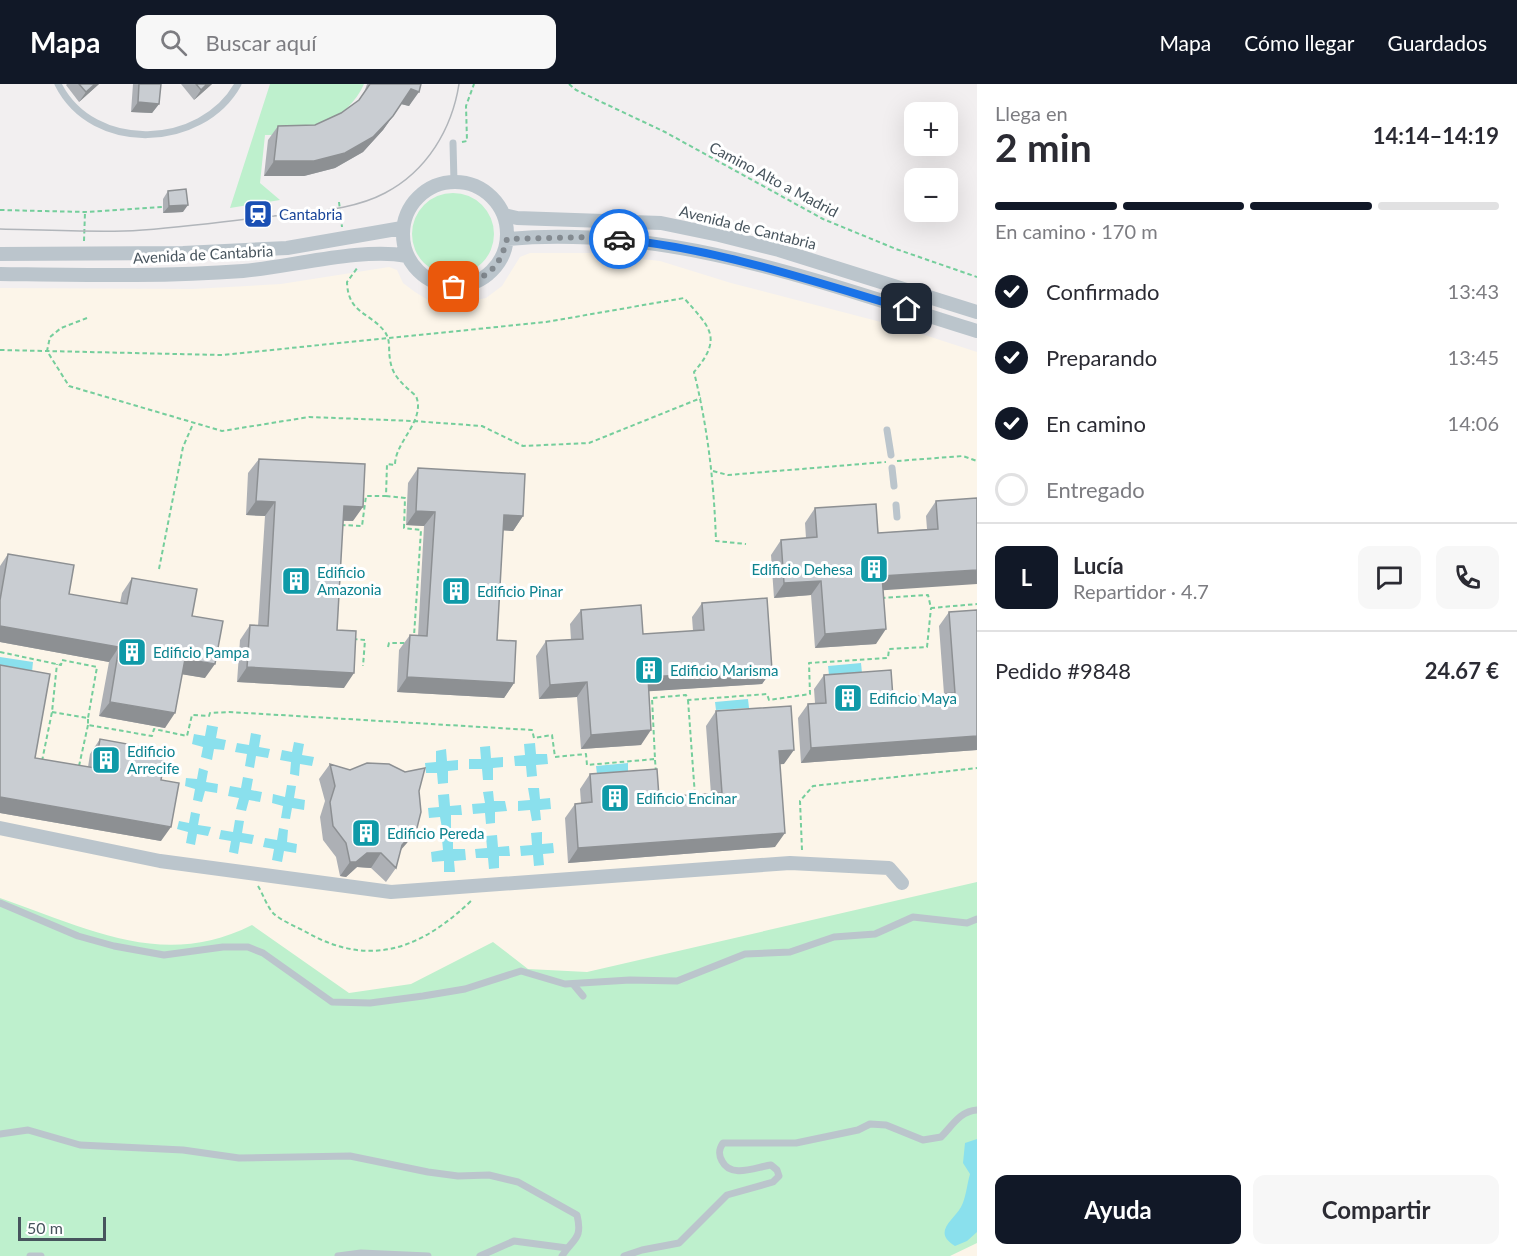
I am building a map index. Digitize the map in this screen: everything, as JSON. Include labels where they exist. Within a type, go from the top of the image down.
[{"type":"street","points":[[454,182],[470,184],[487,193],[504,215],[507,239],[498,264],[480,280],[454,287],[429,280],[413,267],[406,256],[402,228],[409,208],[420,195],[433,187],[454,182]]},
{"type":"street","name":"Avenida de Cantabria","points":[[504,215],[517,218],[661,223],[779,250],[977,312]]},
{"type":"street","name":"Avenida de Cantabria","points":[[0,254],[183,253],[286,248],[402,228]]},
{"type":"street","points":[[507,239],[595,237],[660,243],[777,270],[977,331]]},
{"type":"street","name":"Avenida de Cantabria","points":[[0,274],[186,274],[244,271],[391,253],[406,256]]},
{"type":"street","points":[[0,828],[160,861],[391,892],[790,863],[889,868],[903,883]]},
{"type":"lane","points":[[58,84],[74,105],[91,119],[129,134],[151,136],[172,133],[208,117],[223,104],[238,84]]},
{"type":"lane","points":[[453,143],[454,182]]},
{"type":"lane","points":[[887,430],[891,455]]},
{"type":"lane","points":[[892,468],[894,486]]},
{"type":"lane","points":[[896,505],[897,517]]},
{"type":"lane","points":[[0,903],[78,936],[114,946],[164,955],[223,947],[248,947],[263,953],[332,1002],[342,1004],[370,1003],[465,989],[520,971],[573,984],[630,980],[677,981],[745,954],[790,952],[834,936],[874,934],[913,917],[968,923],[977,919]]},
{"type":"lane","points":[[573,984],[583,996]]},
{"type":"lane","points":[[624,1256],[679,1243],[727,1195],[772,1182],[779,1176],[777,1170],[771,1165],[736,1172],[726,1168],[720,1159],[719,1150],[723,1143],[796,1143],[858,1130],[870,1124],[886,1125],[923,1140],[941,1137],[968,1111],[977,1110]]},
{"type":"lane","points":[[0,1134],[28,1130],[80,1145],[183,1150],[239,1158],[350,1156],[428,1172],[458,1176],[489,1175],[518,1182],[577,1215],[580,1229],[575,1243],[567,1248],[562,1256]]},
{"type":"lane","points":[[480,1256],[514,1240],[567,1248]]},
{"type":"lane","points":[[338,1256],[361,1253],[428,1256]]},
{"type":"lane","points":[[30,1256],[41,1256]]},
{"type":"path","points":[[453,143],[466,141],[466,106],[474,84]]},
{"type":"path","name":"Camino Alto a Madrid","points":[[568,84],[576,90],[666,132],[824,219],[896,249],[977,277]]},
{"type":"path","points":[[339,202],[342,227]]},
{"type":"path","points":[[0,210],[85,212],[163,207]]},
{"type":"path","points":[[84,241],[85,212]]},
{"type":"path","points":[[359,256],[359,265],[347,282],[347,289],[355,308],[383,330],[388,338],[389,358],[400,384],[416,396],[419,403],[419,410],[406,441],[395,456],[395,465],[387,464],[386,496]]},
{"type":"path","points":[[0,350],[222,355],[546,322],[684,298],[710,328],[712,342],[704,361],[694,372],[701,398],[713,471],[716,541],[746,544]]},
{"type":"path","points":[[87,318],[61,328],[50,337],[47,351],[69,386],[222,431],[309,417],[482,426],[523,446],[590,443],[701,398]]},
{"type":"path","points":[[159,569],[183,447],[193,424]]},
{"type":"path","points":[[713,471],[729,475],[963,456],[977,461]]},
{"type":"path","points":[[340,525],[362,526],[366,496],[386,496],[405,498],[404,528],[422,530],[413,643],[389,643],[388,647]]},
{"type":"path","points":[[688,700],[767,694],[768,699],[810,694],[809,663],[888,658],[889,649],[927,647],[931,608],[928,595],[880,598]]},
{"type":"path","points":[[931,608],[977,604]]},
{"type":"path","points":[[345,639],[365,640],[363,666]]},
{"type":"path","points":[[0,652],[57,664],[61,664],[62,660],[97,667],[79,769],[70,768]]},
{"type":"path","points":[[42,763],[52,712],[57,664]]},
{"type":"path","points":[[658,782],[652,698],[686,694],[696,804]]},
{"type":"path","points":[[52,712],[88,718]]},
{"type":"path","points":[[88,725],[153,736],[154,729],[187,736],[192,715],[209,716],[210,713],[229,712],[532,730],[534,738],[552,735],[555,757],[586,754],[587,765],[655,759]]},
{"type":"path","points":[[802,852],[800,801],[813,786],[977,768]]},
{"type":"path","points":[[250,873],[274,914],[330,946],[377,952],[419,941],[448,924],[487,885]]},
{"type":"shaded area","points":[[530,253],[589,253],[660,261],[731,283],[900,327],[977,352],[977,1256],[0,1256],[0,288],[193,289],[281,284],[389,267],[397,270],[403,283],[415,292],[428,300],[444,305],[486,298],[502,286],[520,257]]},
{"type":"green space","points":[[270,84],[364,84],[357,97],[347,108],[323,124],[295,133],[265,135],[260,183],[280,200],[230,208]]},
{"type":"green space","points":[[453,193],[469,196],[482,205],[491,218],[494,234],[491,250],[482,263],[469,272],[453,275],[437,272],[424,263],[415,250],[412,234],[415,218],[424,205],[437,196]]},
{"type":"green space","points":[[977,882],[977,1243],[950,1256],[0,1256],[0,898],[94,932],[125,940],[156,944],[187,944],[219,938],[252,925],[349,993],[411,984],[493,942],[528,969],[587,972]]},
{"type":"water","points":[[0,657],[33,662],[32,672],[0,666]]},
{"type":"water","points":[[861,663],[862,673],[829,675],[828,666]]},
{"type":"water","points":[[748,699],[749,708],[716,710],[715,702]]},
{"type":"water","points":[[207,725],[218,727],[216,738],[226,740],[224,750],[214,749],[212,760],[201,757],[203,747],[192,744],[194,734],[205,736]]},
{"type":"water","points":[[251,733],[261,735],[259,747],[270,749],[268,758],[256,756],[254,768],[245,766],[247,754],[235,752],[237,743],[249,745]]},
{"type":"water","points":[[294,742],[304,744],[302,755],[314,757],[312,766],[300,764],[299,776],[290,774],[291,762],[280,760],[282,750],[292,752]]},
{"type":"water","points":[[535,743],[536,754],[547,754],[548,764],[536,765],[537,776],[527,777],[526,766],[515,766],[514,756],[525,755],[524,744]]},
{"type":"water","points":[[490,746],[491,758],[503,757],[503,767],[493,768],[493,780],[483,780],[482,769],[469,769],[469,759],[481,759],[480,747]]},
{"type":"water","points":[[446,749],[447,761],[458,760],[458,770],[448,771],[448,783],[438,784],[437,773],[426,773],[425,763],[436,762],[436,751]]},
{"type":"water","points":[[628,763],[628,771],[597,774],[596,766]]},
{"type":"water","points":[[199,768],[208,771],[206,782],[218,784],[217,793],[205,791],[202,802],[193,800],[195,789],[185,786],[186,778],[197,779]]},
{"type":"water","points":[[243,777],[253,779],[251,790],[262,792],[260,802],[249,800],[246,811],[236,809],[239,798],[228,796],[230,786],[241,788]]},
{"type":"water","points":[[287,785],[296,786],[294,798],[305,800],[304,810],[292,808],[290,819],[281,818],[283,806],[272,803],[273,794],[285,797]]},
{"type":"water","points":[[528,788],[539,788],[540,799],[550,798],[551,809],[540,810],[541,820],[532,821],[530,810],[518,811],[518,801],[530,800]]},
{"type":"water","points":[[493,791],[494,801],[505,801],[507,811],[495,812],[495,823],[486,824],[485,813],[473,814],[472,804],[485,803],[483,792]]},
{"type":"water","points":[[449,794],[450,806],[461,805],[462,815],[451,815],[451,828],[442,828],[440,817],[429,818],[428,808],[439,807],[438,795]]},
{"type":"water","points":[[191,812],[200,814],[198,825],[211,827],[208,836],[197,834],[195,845],[186,843],[188,832],[177,829],[179,821],[189,823]]},
{"type":"water","points":[[235,820],[244,821],[242,833],[254,835],[252,844],[240,842],[238,854],[229,852],[231,841],[219,839],[221,830],[233,832]]},
{"type":"water","points":[[279,828],[288,830],[287,842],[297,844],[296,853],[284,851],[282,862],[272,860],[274,849],[263,847],[265,838],[277,840]]},
{"type":"water","points":[[542,832],[542,844],[553,843],[554,853],[543,854],[544,865],[534,866],[533,855],[521,856],[520,846],[532,845],[531,833]]},
{"type":"water","points":[[497,835],[498,847],[509,846],[510,856],[499,856],[499,868],[489,869],[488,858],[476,858],[475,849],[487,848],[486,836]]},
{"type":"water","points":[[453,838],[453,849],[465,849],[466,860],[454,861],[455,872],[444,872],[444,861],[432,862],[431,852],[443,850],[442,839]]},
{"type":"water","points":[[977,1139],[977,1232],[967,1241],[955,1246],[945,1236],[946,1226],[961,1207],[970,1174],[963,1163],[965,1143]]},
{"type":"building","points":[[79,84],[95,84],[86,92]]},
{"type":"building","points":[[139,84],[161,84],[159,104],[138,102]]},
{"type":"building","points":[[196,84],[207,84],[201,90]]},
{"type":"building","points":[[370,84],[421,84],[419,92],[411,89],[393,116],[373,137],[345,153],[314,161],[274,161],[278,126],[315,125],[341,113],[359,100]]},
{"type":"building","points":[[186,189],[188,205],[169,206],[168,191]]},
{"type":"building","name":"Edificio Amazonia","points":[[259,459],[365,464],[363,507],[344,506],[337,630],[356,631],[354,673],[247,667],[250,625],[268,626],[275,502],[256,501]]},
{"type":"building","name":"Edificio Pinar","points":[[418,468],[525,474],[523,516],[504,515],[497,640],[516,641],[514,683],[407,677],[410,635],[427,636],[435,512],[416,511]]},
{"type":"building","name":"Edificio Dehesa","points":[[977,498],[977,570],[882,576],[886,629],[825,634],[821,581],[784,583],[781,540],[817,537],[815,508],[876,504],[878,533],[938,529],[936,501]]},
{"type":"building","name":"Edificio Pampa","points":[[8,554],[74,565],[69,594],[127,604],[132,578],[197,589],[192,616],[223,621],[215,664],[185,659],[175,713],[110,702],[119,647],[0,626],[0,600]]},
{"type":"building","name":"Edificio Marisma","points":[[767,598],[772,670],[648,677],[651,730],[591,735],[587,682],[550,685],[546,641],[583,639],[581,610],[641,605],[643,634],[704,630],[702,603]]},
{"type":"building","name":"Edificio Maya","points":[[977,610],[977,736],[811,748],[808,704],[826,703],[824,675],[891,670],[893,698],[955,693],[949,612]]},
{"type":"building","name":"Edificio Arrecife","points":[[0,665],[50,674],[35,758],[95,768],[100,739],[166,751],[161,780],[179,783],[171,827],[0,797]]},
{"type":"building","name":"Edificio Encinar","points":[[791,706],[794,750],[779,751],[785,833],[578,848],[575,804],[592,802],[590,774],[657,769],[659,797],[722,793],[716,711]]},
{"type":"building","name":"Edificio Pereda","points":[[367,763],[389,764],[405,772],[425,768],[419,791],[421,812],[417,828],[402,845],[396,868],[381,853],[367,853],[356,862],[350,862],[346,843],[333,826],[330,802],[335,786],[330,764],[350,770]]},
{"type":"tram line","points":[[0,229],[143,230],[316,211],[345,207],[372,199],[400,184],[425,161],[444,132],[456,101],[459,84]]},
{"type":"way so far","points":[[454,287],[480,280],[498,264],[504,253],[507,239],[524,237],[619,239]]},
{"type":"place","name":"Cantabria","points":[[258,214]]},
{"type":"place","name":"Edificio Dehesa","points":[[874,569]]},
{"type":"place","name":"Edificio Amazonia","points":[[296,581]]},
{"type":"place","name":"Edificio Pinar","points":[[456,591]]},
{"type":"place","name":"Edificio Pampa","points":[[132,652]]},
{"type":"place","name":"Edificio Marisma","points":[[649,670]]},
{"type":"place","name":"Edificio Maya","points":[[848,698]]},
{"type":"place","name":"Edificio Arrecife","points":[[106,760]]},
{"type":"place","name":"Edificio Encinar","points":[[615,798]]},
{"type":"place","name":"Edificio Pereda","points":[[366,833]]},
{"type":"route","points":[[619,239],[660,243],[719,255],[907,309]]}]
